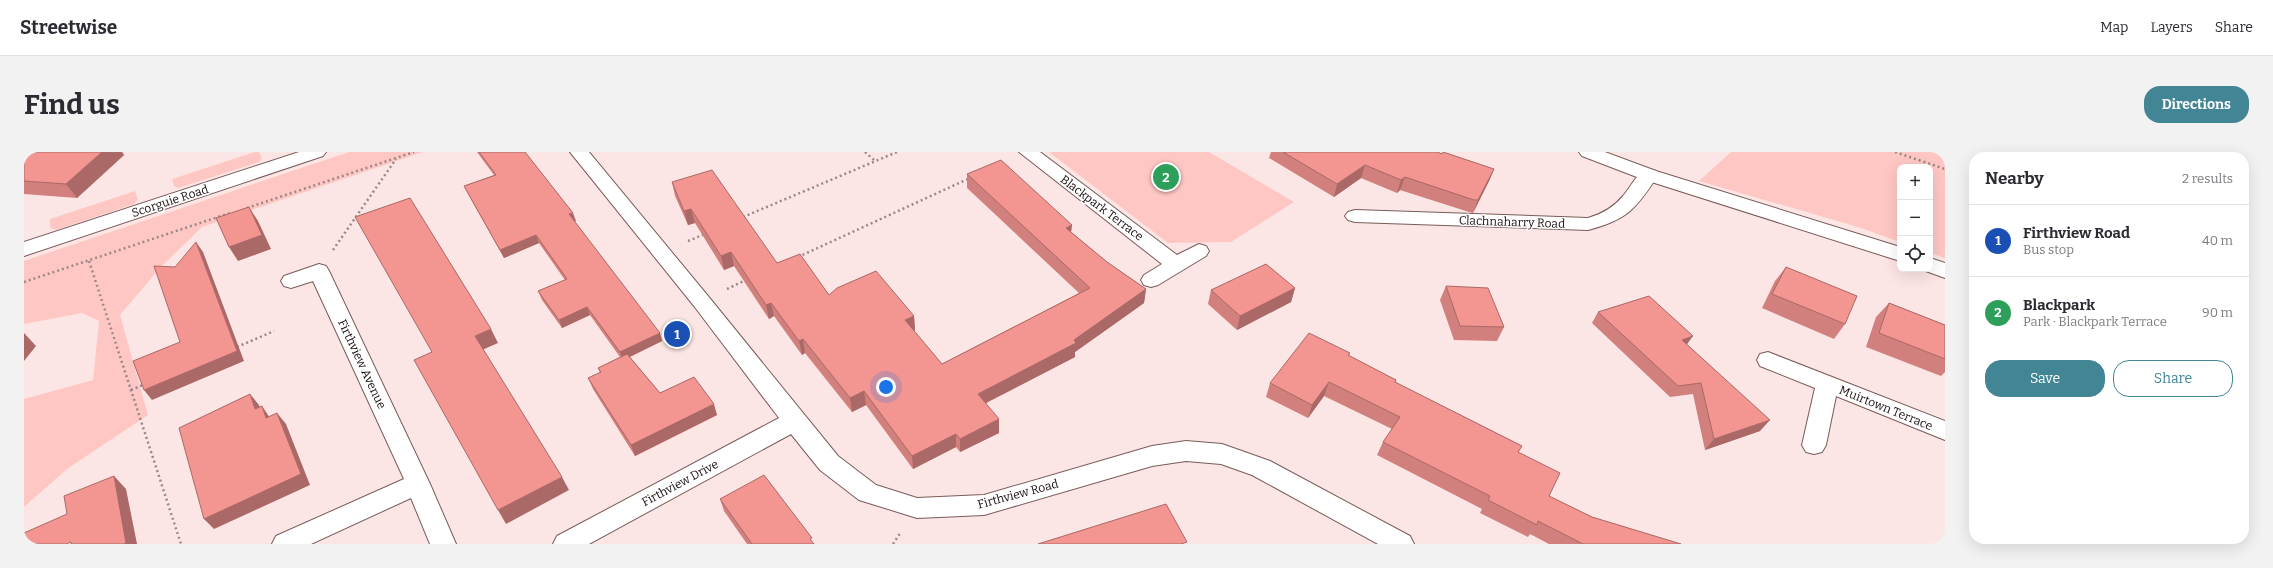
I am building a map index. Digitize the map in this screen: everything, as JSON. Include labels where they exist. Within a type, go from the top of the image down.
[{"type":"street","name":"Scorguie Road","points":[[24,249],[317,152]]},
{"type":"street","name":"Firthview Road","points":[[579,152],[660,253],[701,301],[794,421],[829,463],[868,493],[917,508],[984,505],[1152,456],[1186,451],[1222,454],[1261,468],[1402,544]]},
{"type":"street","name":"Blackpark Terrace","points":[[1028,152],[1175,264]]},
{"type":"street","points":[[1588,152],[1649,175],[1897,253]]},
{"type":"street","name":"Clachnaharry Road","points":[[1355,216],[1588,224],[1607,220],[1620,212],[1649,175]]},
{"type":"street","points":[[1151,280],[1175,264],[1199,251]]},
{"type":"street","points":[[1933,266],[1945,271]]},
{"type":"street","points":[[291,281],[319,271]]},
{"type":"street","name":"Firthview Avenue","points":[[319,271],[418,484],[443,544]]},
{"type":"street","name":"Muirtown Terrace","points":[[1768,360],[1945,431]]},
{"type":"street","name":"Muirtown Terrace","points":[[1814,445],[1827,383]]},
{"type":"street","name":"Firthview Drive","points":[[566,544],[794,421]]},
{"type":"street","points":[[286,544],[418,484]]},
{"type":"path","points":[[246,208],[414,152]]},
{"type":"path","points":[[865,152],[875,161]]},
{"type":"path","points":[[739,219],[897,152]]},
{"type":"path","points":[[1895,152],[1945,169]]},
{"type":"path","points":[[319,271],[396,158]]},
{"type":"path","points":[[793,259],[975,175]]},
{"type":"path","points":[[24,282],[231,213]]},
{"type":"path","points":[[660,253],[710,232]]},
{"type":"path","points":[[89,261],[181,544]]},
{"type":"path","points":[[701,301],[750,279]]},
{"type":"path","points":[[231,349],[274,331]]},
{"type":"path","points":[[131,390],[152,381]]},
{"type":"shaded area","points":[[259,152],[262,158],[259,162],[178,188],[174,186],[172,179]]},
{"type":"shaded area","points":[[349,152],[423,152],[202,227],[160,268],[120,315],[148,415],[67,469],[24,507],[24,399],[93,380],[99,321],[82,313],[24,324],[24,261]]},
{"type":"shaded area","points":[[1049,152],[1209,152],[1294,202],[1231,242],[1168,243]]},
{"type":"shaded area","points":[[1731,152],[1938,152],[1945,154],[1945,258],[1933,254],[1933,164],[1897,164],[1897,241],[1858,227],[1699,181]]},
{"type":"shaded area","points":[[135,191],[138,199],[134,204],[56,230],[50,228],[50,219]]},
{"type":"building","points":[[24,152],[102,152],[66,184],[24,181]]},
{"type":"building","points":[[479,152],[525,152],[573,213],[569,214],[660,333],[620,352],[587,307],[559,320],[538,291],[567,279],[536,235],[500,250],[464,186],[496,175]]},
{"type":"building","points":[[1283,152],[1437,152],[1442,154],[1443,152],[1494,169],[1478,200],[1474,200],[1405,177],[1401,180],[1365,165],[1337,184]]},
{"type":"building","points":[[1001,160],[1072,225],[1066,228],[1107,262],[1146,289],[1074,340],[1076,343],[978,394],[999,419],[960,439],[956,434],[912,456],[864,391],[850,398],[803,339],[799,341],[771,303],[766,305],[731,252],[721,256],[691,209],[684,211],[672,182],[712,170],[777,263],[800,254],[829,295],[837,288],[876,271],[914,316],[905,320],[942,364],[1090,288],[967,174]]},
{"type":"building","points":[[410,198],[491,329],[475,336],[562,477],[498,510],[414,360],[432,352],[355,217]]},
{"type":"building","points":[[249,207],[262,235],[229,247],[216,218]]},
{"type":"building","points":[[196,242],[237,351],[144,390],[133,361],[180,342],[154,266],[175,267]]},
{"type":"building","points":[[1266,264],[1295,288],[1240,316],[1211,290]]},
{"type":"building","points":[[1786,267],[1857,296],[1845,324],[1772,294]]},
{"type":"building","points":[[1446,286],[1488,288],[1504,327],[1460,326]]},
{"type":"building","points":[[1649,296],[1693,336],[1682,340],[1770,420],[1714,439],[1701,383],[1678,386],[1598,312]]},
{"type":"building","points":[[1889,303],[1945,325],[1945,359],[1879,333]]},
{"type":"building","points":[[1309,333],[1350,353],[1348,355],[1396,380],[1395,382],[1522,446],[1518,452],[1560,473],[1549,496],[1592,517],[1681,544],[1583,544],[1538,521],[1537,525],[1488,500],[1490,496],[1383,442],[1400,417],[1329,382],[1312,405],[1270,383]]},
{"type":"building","points":[[627,354],[660,393],[694,377],[714,404],[631,445],[588,378],[601,372],[598,368]]},
{"type":"building","points":[[250,394],[255,409],[262,406],[266,418],[277,413],[301,474],[204,519],[179,428]]},
{"type":"building","points":[[764,475],[812,538],[810,539],[814,544],[752,544],[720,499]]},
{"type":"building","points":[[114,476],[126,543],[71,544],[71,542],[66,544],[24,544],[24,533],[67,514],[64,496]]},
{"type":"building","points":[[1166,504],[1187,542],[1181,544],[1038,544]]},
{"type":"place","name":"Blackpark","points":[[1166,177]]},
{"type":"place","name":"Firthview Road","points":[[677,334]]}]
